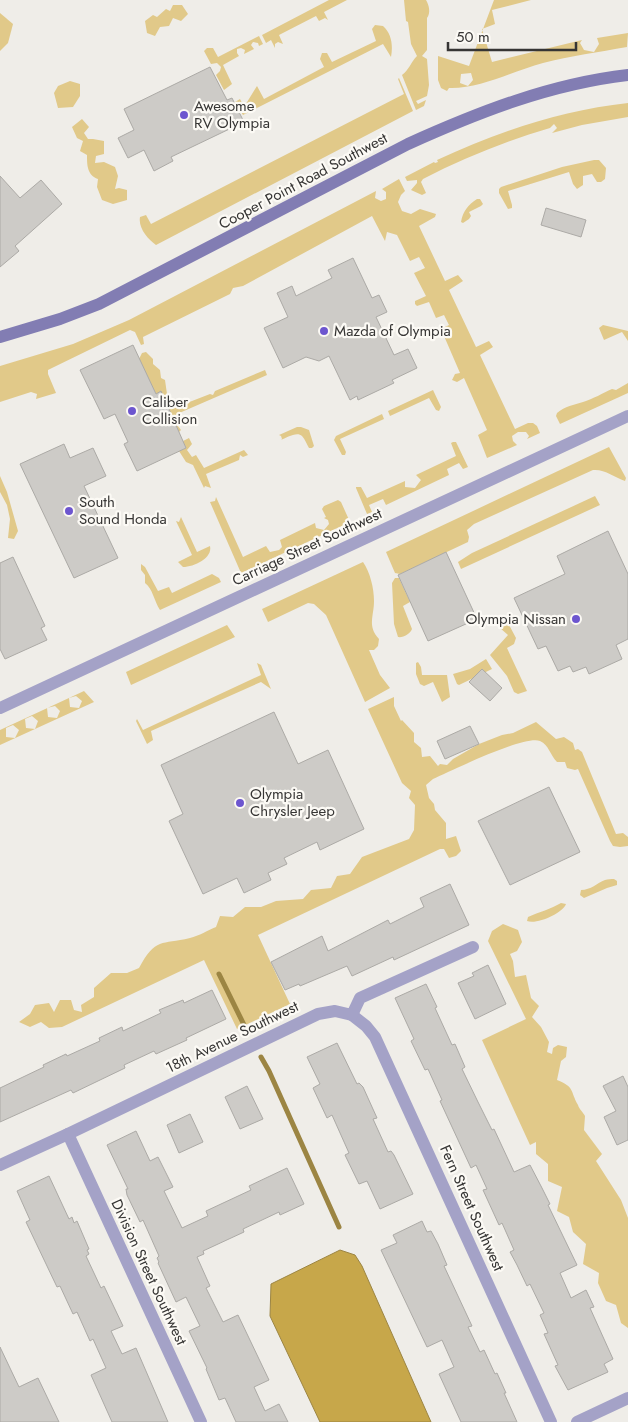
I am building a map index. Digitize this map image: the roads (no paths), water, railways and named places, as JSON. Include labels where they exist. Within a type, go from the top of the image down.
[{"type":"main road","name":"Cooper Point Road Southwest","points":[[0,337],[60,319],[99,304],[408,144],[454,123],[496,106],[535,94],[587,82],[628,76]]},
{"type":"street","name":"Carriage Street Southwest","points":[[0,708],[628,416]]},
{"type":"street","points":[[352,1015],[360,998],[473,946]]},
{"type":"street","name":"18th Avenue Southwest","points":[[0,1165],[318,1014],[335,1011],[352,1015]]},
{"type":"street","name":"Fern Street Southwest","points":[[352,1015],[366,1026],[375,1037],[550,1422]]},
{"type":"street","name":"Division Street Southwest","points":[[68,1134],[201,1422]]},
{"type":"street","points":[[577,1422],[628,1398]]},
{"type":"waterway","points":[[219,974],[248,1033]]},
{"type":"waterway","points":[[261,1057],[339,1227]]},
{"type":"place","name":"Awesome RV Olympia","points":[[184,115]]},
{"type":"place","name":"Mazda of Olympia","points":[[324,331]]},
{"type":"place","name":"Caliber Collision","points":[[132,411]]},
{"type":"place","name":"South Sound Honda","points":[[69,511]]},
{"type":"place","name":"Olympia Nissan","points":[[576,619]]},
{"type":"place","name":"Olympia Chrysler Jeep","points":[[240,803]]}]
